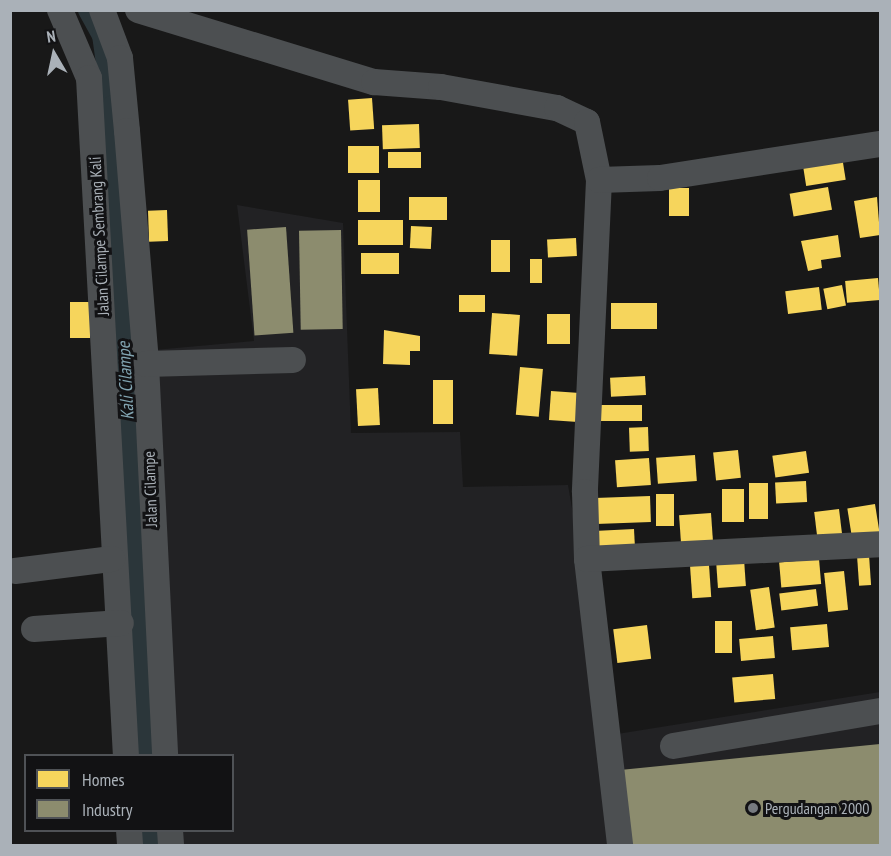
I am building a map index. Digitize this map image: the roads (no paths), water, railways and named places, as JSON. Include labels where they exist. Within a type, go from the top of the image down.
[{"type":"street","name":"Jalan Cilampe Sembrang Kali","points":[[60,10],[89,78],[111,560],[121,623],[126,754]]},
{"type":"street","name":"Jalan Cilampe","points":[[102,10],[120,58],[146,364],[165,754]]},
{"type":"street","points":[[138,10],[374,82],[441,87],[581,116],[592,132],[599,180],[585,492],[587,560],[620,846]]},
{"type":"street","points":[[599,180],[660,178],[880,144]]},
{"type":"street","points":[[146,364],[293,360]]},
{"type":"street","points":[[587,560],[880,543]]},
{"type":"street","points":[[15,571],[111,560]]},
{"type":"street","points":[[34,628],[121,623]]},
{"type":"street","points":[[673,746],[880,711]]},
{"type":"waterway","name":"Kali Cilampe","points":[[89,10],[103,35],[113,106],[143,754]]},
{"type":"waterway","name":"Kali Cilampe","points":[[147,832],[148,846]]},
{"type":"place","name":"Pergudangan 2000","points":[[753,808]]}]
